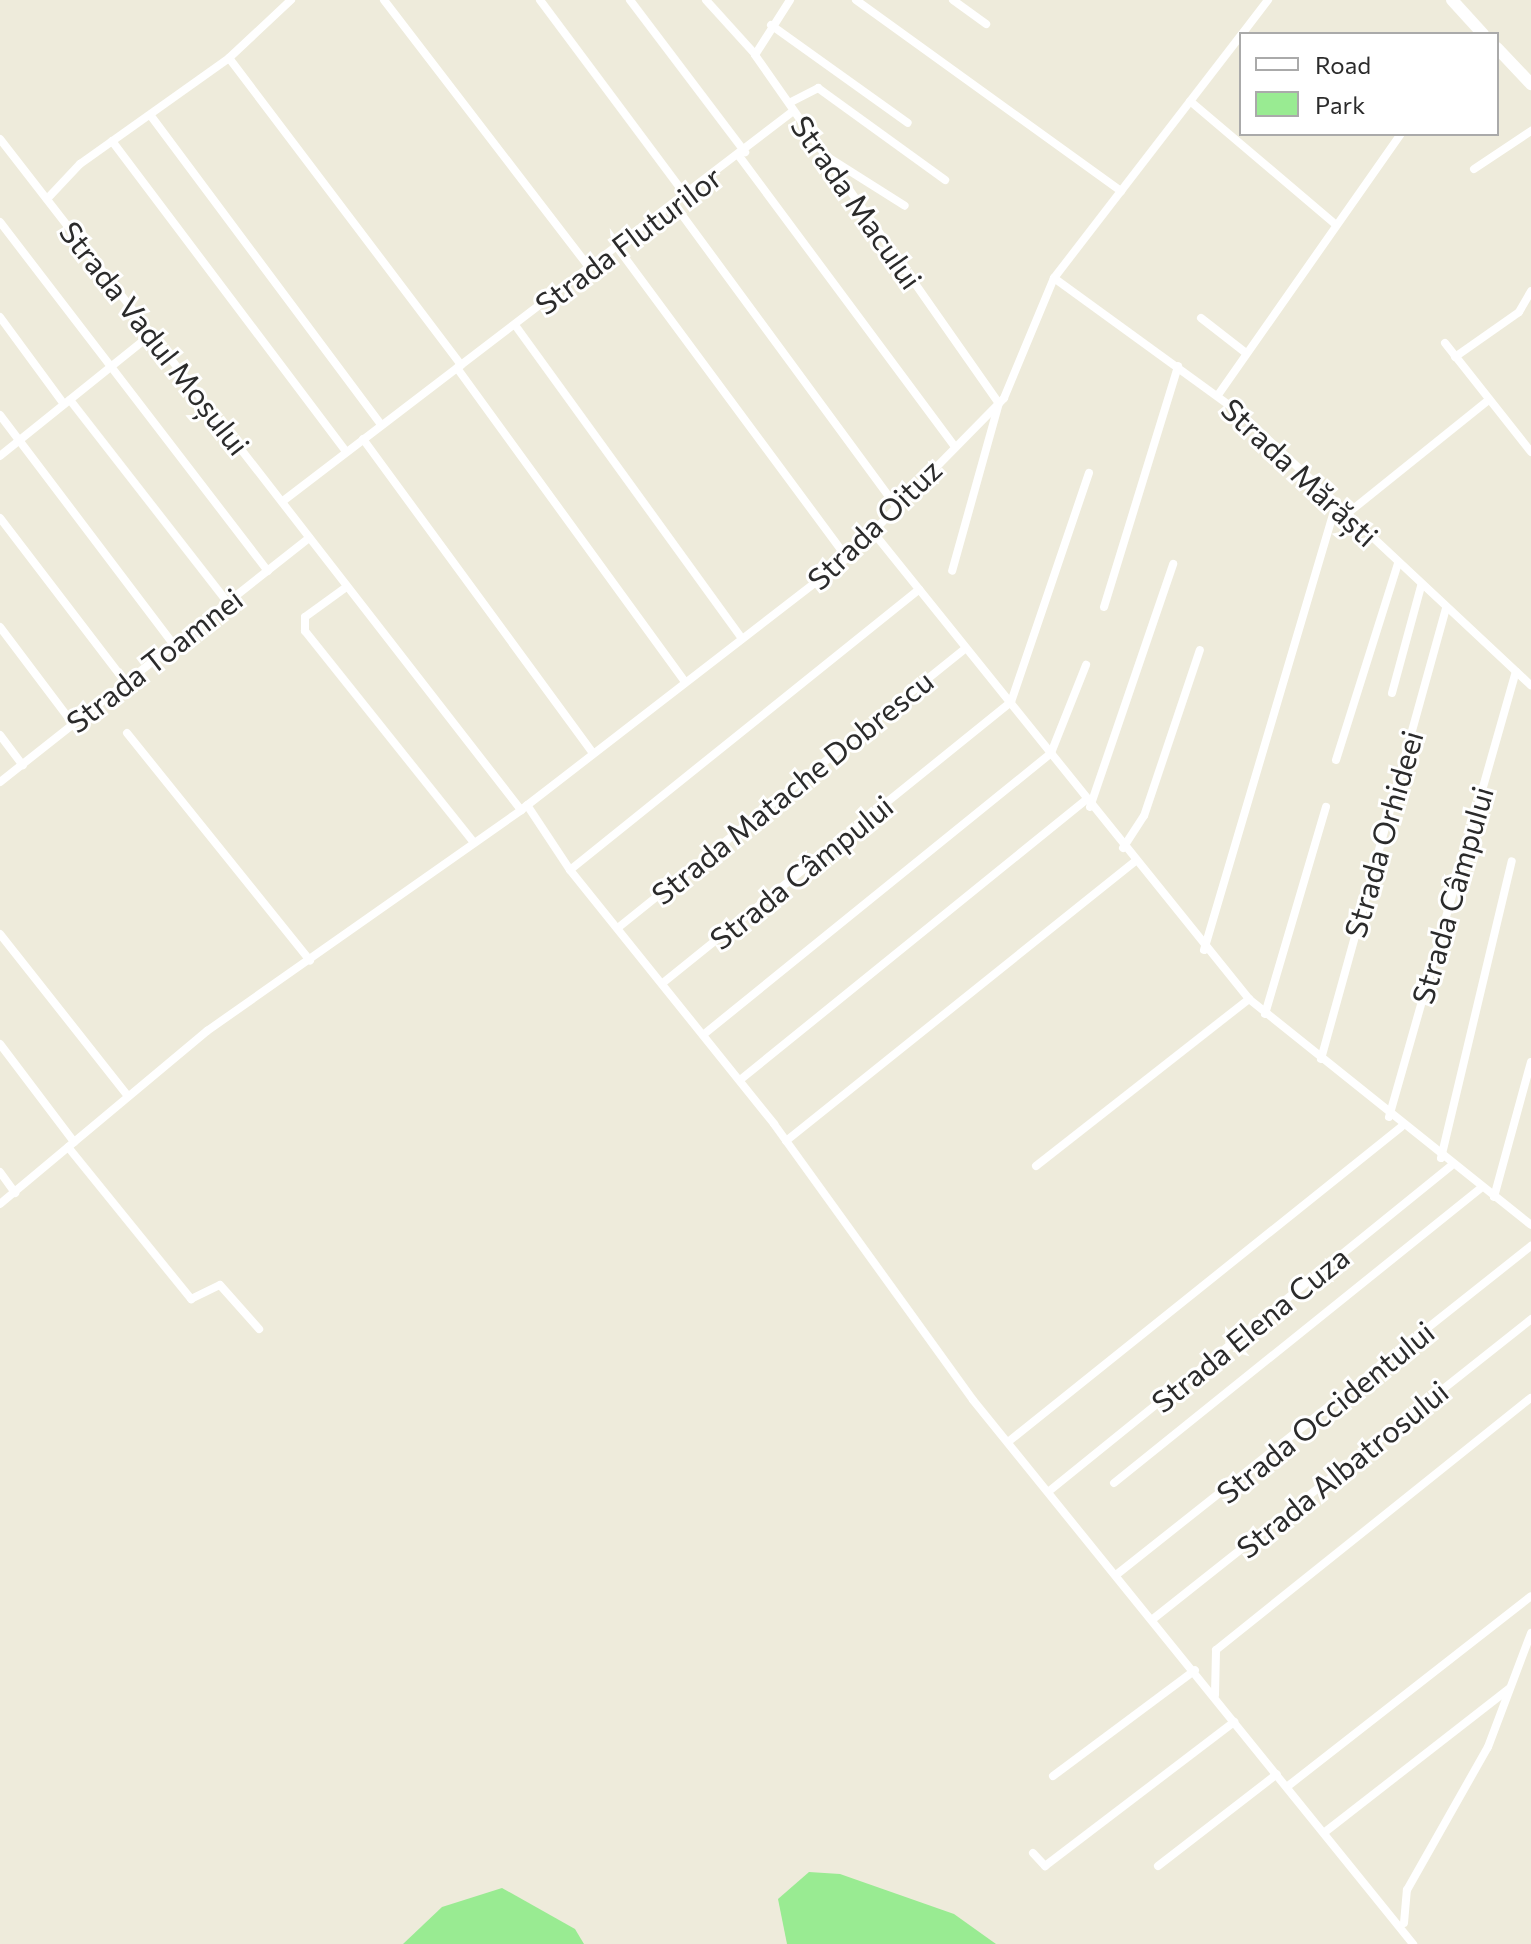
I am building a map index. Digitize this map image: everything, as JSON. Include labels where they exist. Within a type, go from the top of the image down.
[{"type":"main road","points":[[1452,0],[1481,32]]},
{"type":"main road","points":[[1499,50],[1531,84]]},
{"type":"street","points":[[47,199],[112,141],[229,58],[291,0]]},
{"type":"street","points":[[384,0],[590,268]]},
{"type":"street","points":[[540,0],[686,196]]},
{"type":"street","points":[[630,0],[955,447]]},
{"type":"street","name":"Strada Macului","points":[[706,0],[754,53],[999,403]]},
{"type":"street","points":[[754,53],[790,0]]},
{"type":"street","points":[[856,0],[1121,191]]},
{"type":"street","points":[[953,0],[986,24]]},
{"type":"street","name":"Strada Oituz","points":[[1243,32],[1268,0]]},
{"type":"street","points":[[771,25],[908,123]]},
{"type":"street","name":"Strada Oituz","points":[[0,1204],[128,1096],[524,808],[847,558],[999,403],[1054,278],[1239,37]]},
{"type":"street","points":[[229,58],[459,367],[685,682]]},
{"type":"street","points":[[790,108],[818,88],[945,180]]},
{"type":"street","points":[[1190,101],[1334,223]]},
{"type":"street","name":"Strada Fluturilor","points":[[283,501],[742,154],[790,108]]},
{"type":"street","points":[[151,116],[381,425]]},
{"type":"street","points":[[1474,169],[1531,131]]},
{"type":"street","points":[[1218,395],[1334,223],[1399,136]]},
{"type":"street","name":"Strada Vadul Moșului","points":[[0,139],[283,501],[345,588],[740,1080],[1008,1442],[1234,1722],[1404,1924],[1413,1944]]},
{"type":"street","points":[[112,141],[346,452]]},
{"type":"street","points":[[825,156],[905,206]]},
{"type":"street","points":[[674,204],[896,506]]},
{"type":"street","points":[[0,222],[268,571]]},
{"type":"street","points":[[617,247],[847,558]]},
{"type":"street","name":"Strada Mărăști","points":[[1054,278],[1218,395],[1337,501],[1421,586],[1531,685]]},
{"type":"street","points":[[1455,357],[1519,312],[1531,291]]},
{"type":"street","points":[[0,317],[227,602]]},
{"type":"street","points":[[1201,318],[1246,353]]},
{"type":"street","points":[[515,325],[742,639]]},
{"type":"street","points":[[0,456],[153,333]]},
{"type":"street","points":[[1445,343],[1486,402],[1531,452]]},
{"type":"street","points":[[1104,607],[1178,366]]},
{"type":"street","points":[[1348,513],[1486,402]]},
{"type":"street","points":[[952,571],[999,403]]},
{"type":"street","points":[[0,415],[173,644]]},
{"type":"street","points":[[363,439],[593,753]]},
{"type":"street","points":[[1011,702],[1089,473]]},
{"type":"street","points":[[1204,950],[1337,501]]},
{"type":"street","points":[[0,518],[126,683]]},
{"type":"street","points":[[873,532],[1011,702],[1204,950],[1249,999],[1401,1127],[1531,1225]]},
{"type":"street","name":"Strada Toamnei","points":[[0,782],[309,538]]},
{"type":"street","points":[[1336,760],[1398,563]]},
{"type":"street","points":[[740,1080],[1088,804],[1173,564]]},
{"type":"street","points":[[1392,693],[1421,586]]},
{"type":"street","points":[[345,588],[305,617],[305,631],[474,843]]},
{"type":"street","points":[[570,870],[919,589]]},
{"type":"street","name":"Strada Orhideei","points":[[1321,1059],[1446,609]]},
{"type":"street","points":[[0,627],[73,724]]},
{"type":"street","name":"Strada Matache Dobrescu","points":[[619,927],[966,648]]},
{"type":"street","points":[[1123,848],[1144,816],[1200,650]]},
{"type":"street","points":[[703,1035],[1051,753],[1086,665]]},
{"type":"street","name":"Strada Câmpului","points":[[1389,1117],[1516,672]]},
{"type":"street","name":"Strada Câmpului","points":[[664,982],[1011,702]]},
{"type":"street","points":[[127,733],[310,961]]},
{"type":"street","points":[[0,735],[23,765]]},
{"type":"street","points":[[1265,1014],[1326,807]]},
{"type":"street","points":[[1441,1158],[1512,861]]},
{"type":"street","points":[[786,1141],[1134,862]]},
{"type":"street","points":[[0,934],[128,1096]]},
{"type":"street","points":[[1036,1166],[1249,999]]},
{"type":"street","points":[[0,1044],[71,1145],[191,1299],[220,1285],[259,1329]]},
{"type":"street","points":[[1494,1197],[1531,1062]]},
{"type":"street","points":[[1008,1442],[1401,1127]]},
{"type":"street","name":"Strada Elena Cuza","points":[[1048,1492],[1451,1166]]},
{"type":"street","points":[[0,1172],[15,1193]]},
{"type":"street","points":[[1114,1483],[1481,1188]]},
{"type":"street","name":"Strada Occidentului","points":[[1116,1575],[1531,1246]]},
{"type":"street","name":"Strada Albatrosului","points":[[1153,1619],[1531,1319]]},
{"type":"street","points":[[1215,1696],[1216,1650],[1531,1398]]},
{"type":"street","points":[[1288,1786],[1531,1596]]},
{"type":"street","points":[[1404,1924],[1407,1890],[1473,1777],[1531,1633]]},
{"type":"street","points":[[1053,1776],[1195,1670]]},
{"type":"street","points":[[1325,1832],[1511,1687]]},
{"type":"street","points":[[1033,1853],[1045,1866],[1234,1722]]},
{"type":"street","points":[[1158,1866],[1277,1774]]},
{"type":"green space","points":[[809,1872],[840,1874],[954,1914],[996,1944],[787,1944],[778,1899]]},
{"type":"green space","points":[[502,1888],[575,1929],[584,1944],[403,1944],[442,1907]]}]
